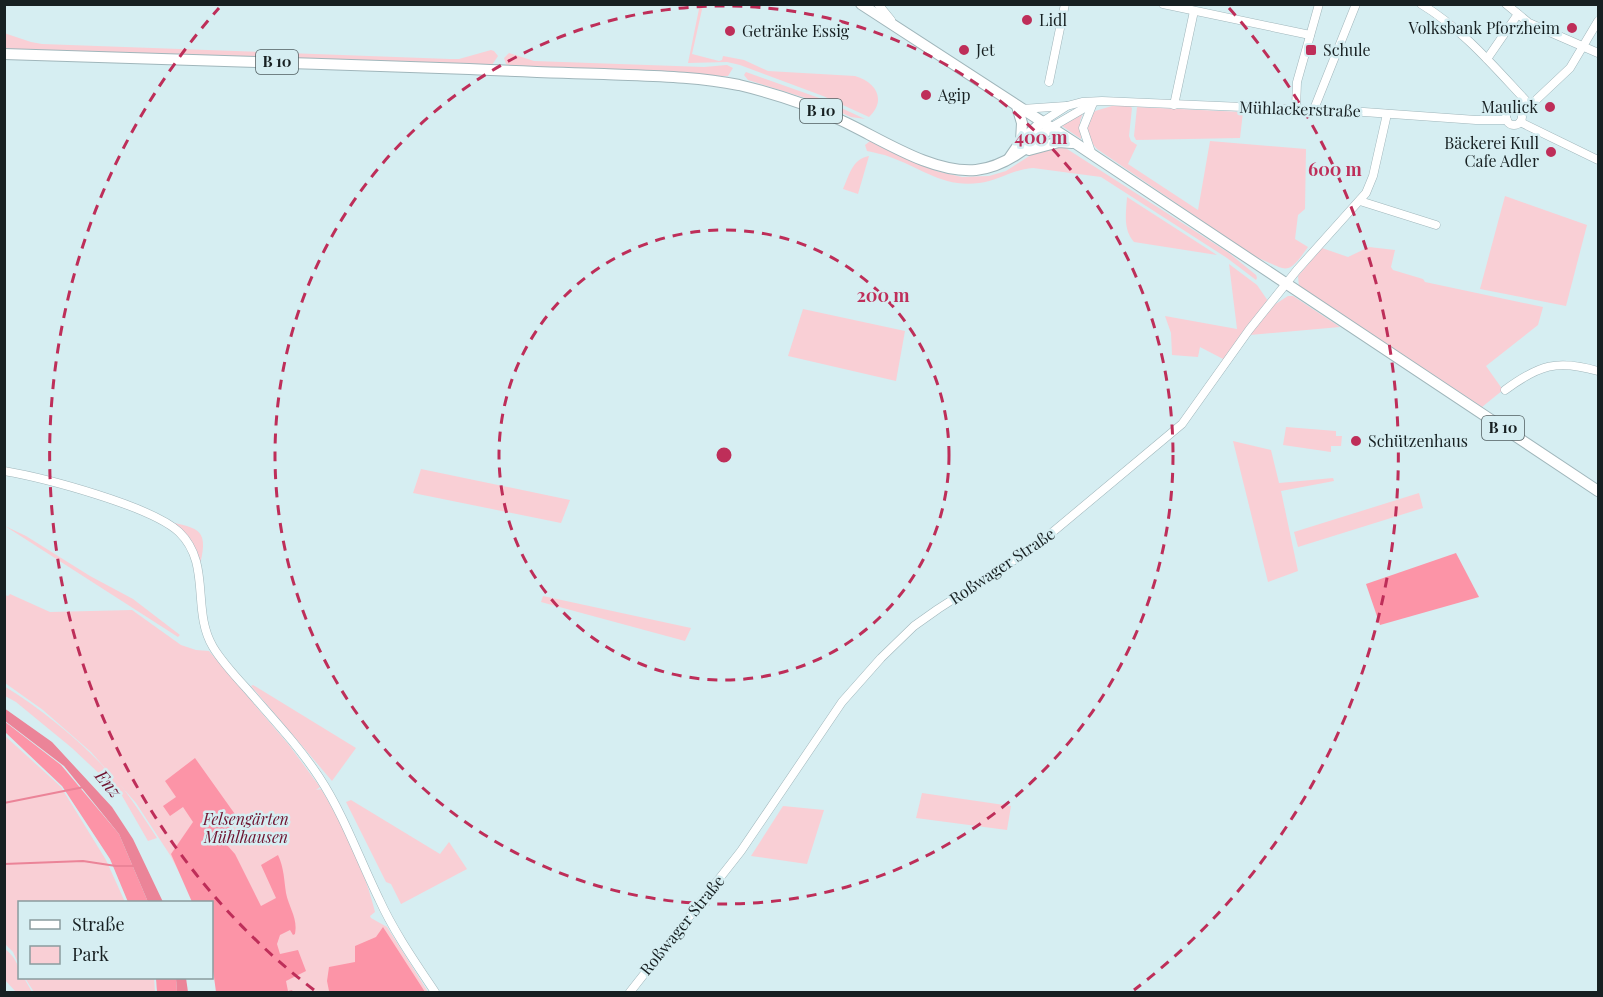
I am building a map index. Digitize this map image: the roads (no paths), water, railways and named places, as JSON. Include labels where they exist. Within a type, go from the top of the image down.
[{"type":"main road","points":[[861,4],[1046,125]]},
{"type":"main road","name":"B 10","points":[[4,54],[700,79],[790,99],[835,117],[923,160],[965,170],[998,164],[1010,157],[1046,125],[1599,491]]},
{"type":"main road","points":[[1020,108],[1022,146],[1059,142],[1075,143]]},
{"type":"street","points":[[878,4],[901,30]]},
{"type":"street","points":[[1049,82],[1065,4]]},
{"type":"street","points":[[1163,4],[1310,34]]},
{"type":"street","points":[[1296,108],[1297,82],[1319,4]]},
{"type":"street","points":[[1314,109],[1356,4]]},
{"type":"street","points":[[1421,4],[1448,22],[1530,105]]},
{"type":"street","points":[[1506,4],[1529,22],[1599,53]]},
{"type":"street","points":[[1174,105],[1194,11]]},
{"type":"street","points":[[1487,59],[1518,14]]},
{"type":"street","points":[[1520,112],[1570,68],[1599,21]]},
{"type":"street","name":"Mühlackerstraße","points":[[1046,125],[1102,101],[1296,108],[1507,120]]},
{"type":"street","name":"Mühlackerstraße","points":[[1046,125],[1067,106],[1082,102],[1093,103]]},
{"type":"street","points":[[1092,155],[1083,128],[1093,103]]},
{"type":"street","points":[[1020,108],[1067,106]]},
{"type":"street","points":[[1516,109],[1520,112],[1522,116],[1520,122],[1513,125],[1507,120],[1510,110],[1516,109]]},
{"type":"street","name":"Roßwager Straße","points":[[630,993],[741,852],[825,725],[861,678],[914,626],[1036,546],[1174,431],[1193,411],[1249,330],[1318,244],[1366,193],[1373,176],[1387,114]]},
{"type":"street","points":[[1520,122],[1599,160]]},
{"type":"street","points":[[1360,201],[1436,225]]},
{"type":"street","points":[[1505,390],[1532,372],[1549,365],[1570,364],[1599,371]]},
{"type":"street","points":[[4,471],[79,490],[144,512],[170,525],[186,540],[194,552],[200,569],[202,619],[213,647],[297,747],[324,785],[344,822],[385,912],[435,993]]},
{"type":"waterway","points":[[4,803],[84,787]]},
{"type":"waterway","points":[[4,864],[83,861],[133,866]]},
{"type":"place","name":"Lidl","points":[[1027,20]]},
{"type":"place","name":"Volksbank Pforzheim","points":[[1572,28]]},
{"type":"place","name":"Getränke Essig","points":[[730,31]]},
{"type":"place","name":"Jet","points":[[964,50]]},
{"type":"place","name":"Schule","points":[[1311,50]]},
{"type":"place","name":"Agip","points":[[926,95]]},
{"type":"place","name":"Maulick","points":[[1550,107]]},
{"type":"place","name":"Bäckerei Kull Cafe Adler","points":[[1551,152]]},
{"type":"place","name":"Schützenhaus","points":[[1356,441]]},
{"type":"water label","name":"Enz","points":[[108,784]]},
{"type":"park label","name":"Felsengärten Mühlhausen","points":[[246,828]]}]
